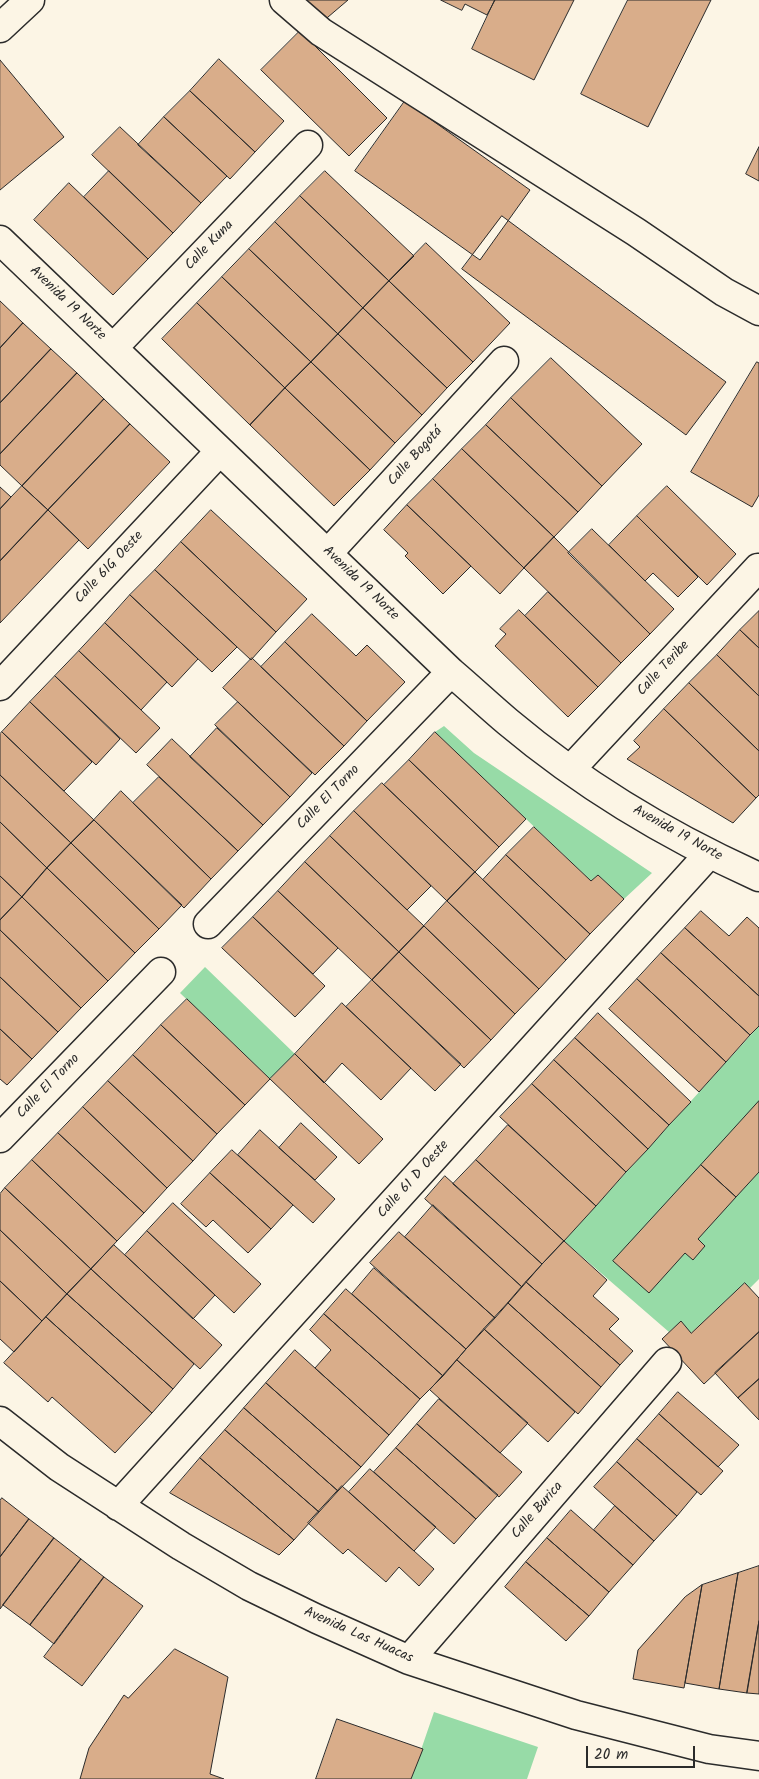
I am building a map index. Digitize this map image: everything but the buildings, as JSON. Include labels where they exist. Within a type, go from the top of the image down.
[{"type":"street","points":[[0,28],[30,0]]},
{"type":"street","points":[[284,0],[321,32],[636,232],[724,292],[759,312]]},
{"type":"street","name":"Calle Kuna","points":[[113,348],[308,145]]},
{"type":"street","name":"Avenida 19 Norte","points":[[0,240],[451,672],[509,723],[571,769],[638,814],[709,854],[759,877]]},
{"type":"street","name":"Calle Bogotá","points":[[328,554],[504,361]]},
{"type":"street","name":"Calle 61G Oeste","points":[[0,686],[220,451]]},
{"type":"street","name":"Calle Teribe","points":[[571,769],[758,568]]},
{"type":"street","name":"Calle El Torno","points":[[208,924],[451,672]]},
{"type":"street","name":"Calle 61 D Oeste","points":[[118,1506],[709,854]]},
{"type":"street","name":"Calle El Torno","points":[[0,1138],[161,972]]},
{"type":"street","name":"Calle Burica","points":[[409,1660],[667,1362]]},
{"type":"street","name":"Avenida Las Huacas","points":[[0,1421],[59,1467],[181,1546],[249,1586],[409,1660],[576,1715],[709,1749],[759,1756]]},
{"type":"green space","points":[[444,726],[474,753],[652,873],[624,899],[598,875],[591,881],[435,732]]},
{"type":"green space","points":[[205,967],[295,1054],[270,1079],[180,993]]},
{"type":"green space","points":[[759,1026],[759,1279],[750,1288],[745,1283],[691,1333],[681,1322],[669,1332],[564,1241]]},
{"type":"green space","points":[[434,1712],[538,1747],[527,1779],[411,1779]]}]
